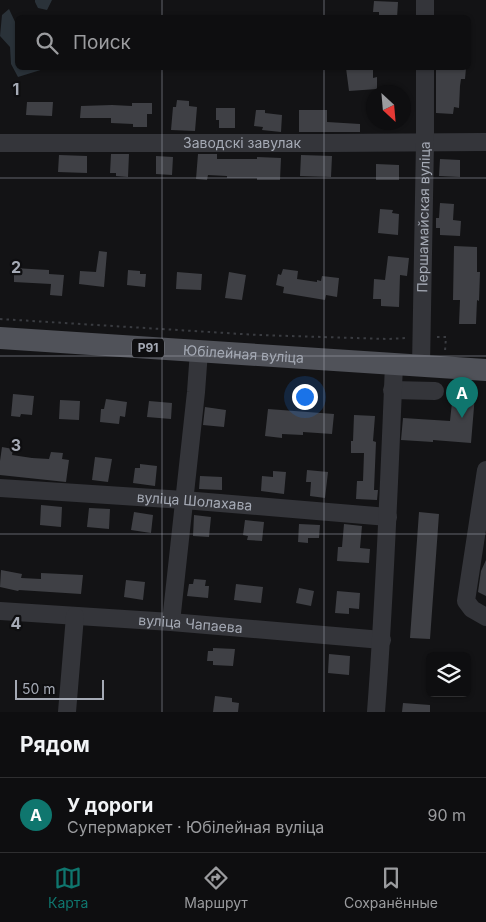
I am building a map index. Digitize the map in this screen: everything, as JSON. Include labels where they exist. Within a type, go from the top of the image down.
[{"type":"main road","name":"Юбілейная вуліца","points":[[0,338],[486,370]]},
{"type":"street","points":[[425,0],[425,15]]},
{"type":"street","name":"Першамайская вуліца","points":[[421,366],[425,70]]},
{"type":"street","name":"Заводскі завулак","points":[[0,142],[486,142]]},
{"type":"street","points":[[171,622],[199,351]]},
{"type":"street","points":[[376,712],[382,640],[394,365]]},
{"type":"street","points":[[392,390],[435,391]]},
{"type":"street","points":[[486,470],[484,503],[466,601],[472,609],[486,618]]},
{"type":"street","name":"вуліца Шолахава","points":[[0,488],[184,500],[388,518]]},
{"type":"street","name":"вуліца Чапаева","points":[[0,611],[171,622],[382,640]]},
{"type":"street","points":[[67,712],[75,616]]},
{"type":"path","points":[[0,319],[258,335],[387,339],[446,337],[445,352]]},
{"type":"shaded area","points":[[35,0],[52,0],[47,10],[38,8]]},
{"type":"shaded area","points":[[9,9],[15,22],[15,70],[41,70],[18,77],[11,64],[10,47],[0,36],[2,15]]},
{"type":"building","points":[[374,1],[398,2],[397,15],[379,15],[379,12],[373,12]]},
{"type":"building","points":[[346,70],[373,70],[373,78],[377,77],[377,85],[366,85],[366,90],[349,91]]},
{"type":"building","points":[[436,70],[466,70],[465,79],[461,79],[459,108],[454,107],[453,114],[436,113]]},
{"type":"building","points":[[177,100],[189,101],[189,106],[197,107],[195,131],[171,130],[173,107],[176,107]]},
{"type":"building","points":[[27,102],[53,102],[52,116],[26,115]]},
{"type":"building","points":[[132,103],[152,103],[152,114],[147,114],[147,127],[133,127],[133,124],[111,123],[111,118],[80,118],[81,106],[132,106]]},
{"type":"building","points":[[216,108],[235,108],[235,128],[219,128],[219,120],[216,120]]},
{"type":"building","points":[[256,110],[265,110],[265,113],[282,115],[281,132],[262,130],[263,127],[254,126]]},
{"type":"building","points":[[299,110],[327,110],[327,122],[360,124],[360,132],[299,132]]},
{"type":"building","points":[[111,154],[129,154],[128,177],[116,176],[116,173],[110,173]]},
{"type":"building","points":[[198,154],[217,154],[217,159],[281,158],[280,180],[227,178],[227,176],[208,175],[207,180],[196,179]]},
{"type":"building","points":[[59,155],[87,156],[87,173],[58,172]]},
{"type":"building","points":[[301,155],[332,156],[331,177],[300,176]]},
{"type":"building","points":[[156,156],[173,157],[172,175],[156,174]]},
{"type":"building","points":[[440,159],[460,160],[460,177],[439,176]]},
{"type":"building","points":[[376,164],[399,165],[399,180],[376,180]]},
{"type":"building","points":[[440,203],[454,204],[453,220],[461,221],[460,236],[440,235],[440,228],[436,228],[436,218],[439,218]]},
{"type":"building","points":[[380,209],[393,210],[392,213],[399,214],[398,235],[378,233]]},
{"type":"building","points":[[454,246],[477,247],[477,272],[480,272],[476,324],[459,324],[460,300],[453,300]]},
{"type":"building","points":[[99,251],[107,252],[104,287],[79,284],[80,271],[96,272]]},
{"type":"building","points":[[388,256],[409,258],[407,276],[400,275],[399,307],[381,306],[381,299],[373,299],[374,279],[385,280]]},
{"type":"building","points":[[14,268],[49,270],[49,274],[64,275],[62,296],[50,295],[51,284],[14,282]]},
{"type":"building","points":[[283,269],[298,271],[297,279],[317,282],[317,280],[321,281],[322,276],[339,278],[337,297],[326,295],[325,300],[283,293],[284,287],[276,285],[278,274],[281,275]]},
{"type":"building","points":[[128,270],[140,271],[140,274],[146,274],[145,287],[127,285]]},
{"type":"building","points":[[177,272],[202,274],[201,290],[176,289]]},
{"type":"building","points":[[229,272],[246,275],[242,300],[225,298]]},
{"type":"building","points":[[453,393],[475,395],[471,443],[401,440],[403,418],[450,421]]},
{"type":"building","points":[[13,394],[34,396],[32,415],[21,414],[20,417],[11,416]]},
{"type":"building","points":[[106,399],[127,402],[125,417],[120,416],[119,424],[100,422],[101,409],[104,409]]},
{"type":"building","points":[[60,400],[80,401],[79,420],[59,419]]},
{"type":"building","points":[[149,401],[172,403],[171,419],[147,417]]},
{"type":"building","points":[[205,407],[226,410],[224,427],[203,425]]},
{"type":"building","points":[[268,409],[334,414],[332,434],[303,432],[303,435],[282,434],[282,438],[265,436]]},
{"type":"building","points":[[354,415],[375,416],[373,441],[376,442],[374,490],[378,490],[377,500],[356,499],[357,481],[363,481],[364,453],[351,453]]},
{"type":"building","points":[[2,447],[13,449],[12,455],[32,458],[49,459],[51,452],[63,453],[62,459],[69,460],[66,482],[0,475]]},
{"type":"building","points":[[95,457],[112,459],[108,482],[92,480]]},
{"type":"building","points":[[140,464],[157,466],[155,486],[133,483],[135,468],[140,468]]},
{"type":"building","points":[[307,470],[328,472],[325,498],[310,496],[311,482],[306,482]]},
{"type":"building","points":[[273,471],[286,472],[284,494],[261,491],[262,476],[273,477]]},
{"type":"building","points":[[200,476],[222,477],[222,490],[199,489]]},
{"type":"building","points":[[41,505],[62,507],[61,527],[40,525]]},
{"type":"building","points":[[89,508],[110,509],[109,529],[87,527]]},
{"type":"building","points":[[134,512],[153,515],[151,533],[131,530]]},
{"type":"building","points":[[419,512],[439,514],[430,639],[410,638]]},
{"type":"building","points":[[194,515],[211,517],[209,537],[193,536]]},
{"type":"building","points":[[245,520],[264,522],[262,541],[247,540],[248,536],[243,535]]},
{"type":"building","points":[[299,524],[320,525],[319,538],[308,538],[308,543],[298,542]]},
{"type":"building","points":[[344,524],[362,526],[360,548],[370,549],[369,563],[337,561],[338,547],[342,547]]},
{"type":"building","points":[[486,560],[486,596],[478,592],[481,571]]},
{"type":"building","points":[[1,570],[22,574],[21,578],[41,579],[41,573],[83,575],[81,594],[18,591],[0,587]]},
{"type":"building","points":[[194,579],[206,580],[205,586],[209,586],[208,598],[187,596],[189,584],[193,584]]},
{"type":"building","points":[[126,580],[145,582],[143,600],[124,597]]},
{"type":"building","points":[[236,584],[263,587],[261,603],[234,600]]},
{"type":"building","points":[[299,588],[314,591],[311,606],[296,603]]},
{"type":"building","points":[[337,591],[360,593],[359,609],[349,608],[349,614],[335,613]]},
{"type":"building","points":[[213,648],[235,649],[233,666],[213,665],[213,661],[207,661],[208,651],[213,651]]},
{"type":"building","points":[[329,654],[350,656],[349,675],[328,673]]},
{"type":"building","points":[[215,696],[232,698],[232,702],[239,703],[238,712],[213,712]]},
{"type":"building","points":[[403,703],[430,705],[430,712],[402,712]]},
{"type":"place","name":"У дороги","points":[[462,418]]}]
